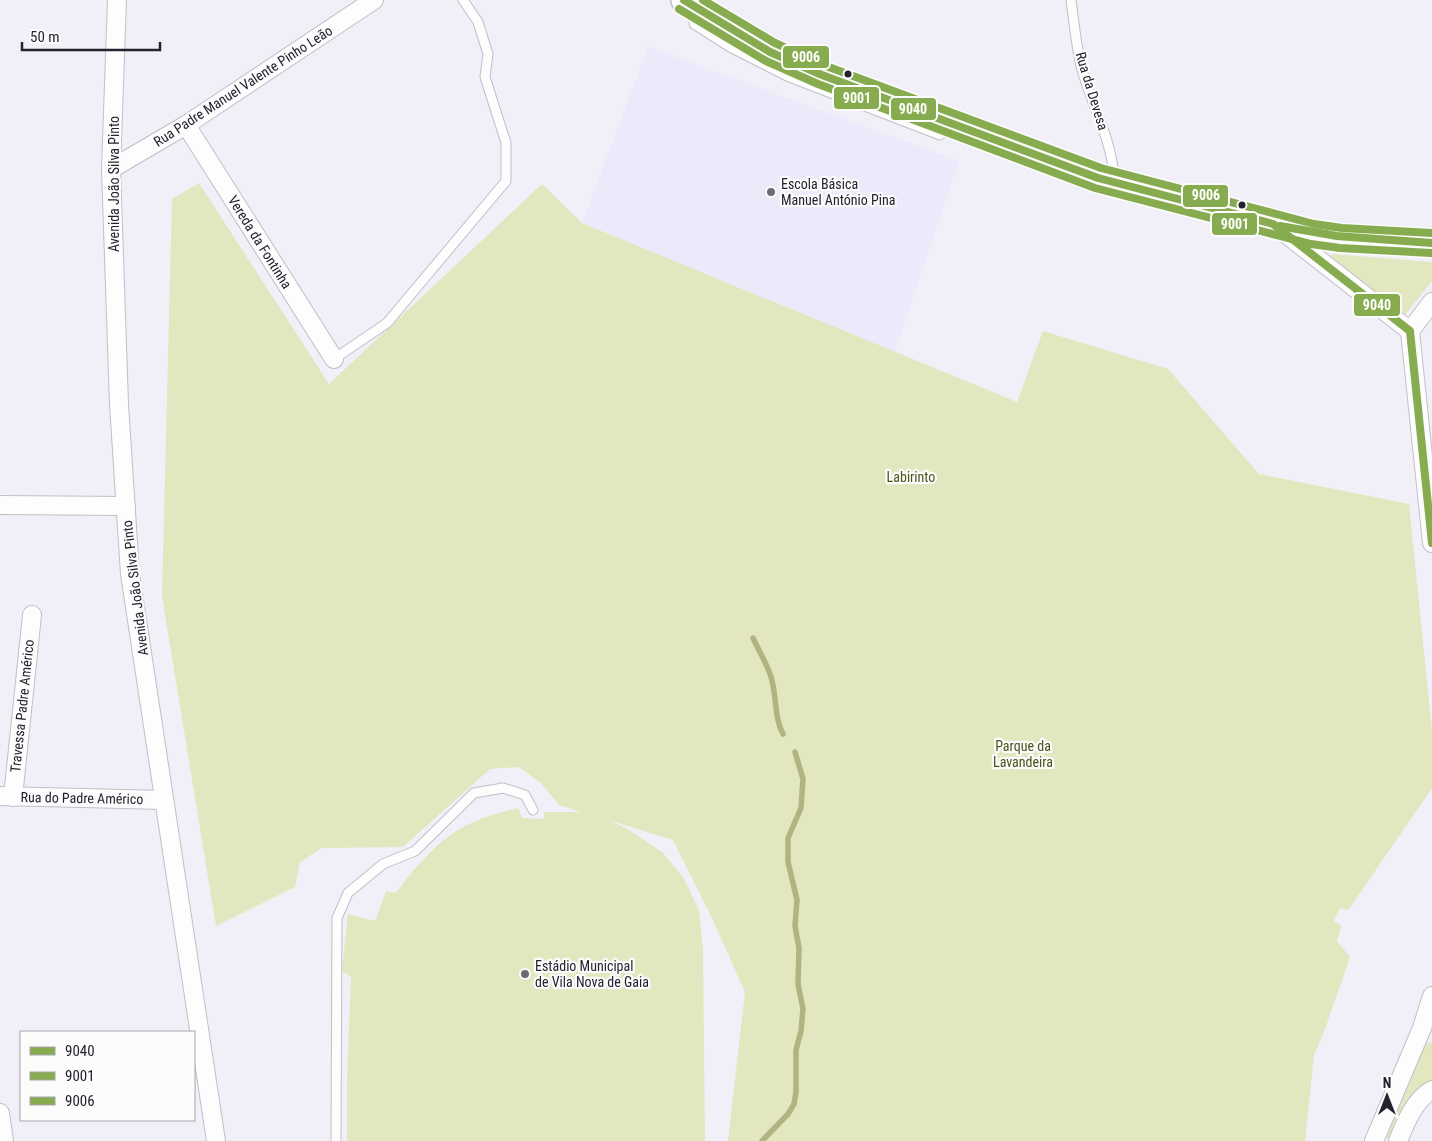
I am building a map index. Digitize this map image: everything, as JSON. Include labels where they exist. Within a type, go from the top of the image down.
[{"type":"main road","points":[[689,3],[778,56],[822,76],[1098,178],[1312,234],[1342,238],[1432,243]]},
{"type":"street","name":"Avenida João Silva Pinto","points":[[117,0],[111,169],[119,404],[130,574],[216,1141]]},
{"type":"street","name":"Rua Padre Manuel Valente Pinho Leão","points":[[111,169],[186,125],[374,0]]},
{"type":"street","name":"Vereda da Fontinha","points":[[186,125],[334,359]]},
{"type":"street","points":[[1274,224],[1410,331]]},
{"type":"street","points":[[1432,302],[1410,331],[1432,543]]},
{"type":"street","points":[[0,505],[126,506]]},
{"type":"street","name":"Travessa Padre Américo","points":[[7,796],[32,615]]},
{"type":"street","name":"Rua do Padre Américo","points":[[7,796],[164,800]]},
{"type":"street","points":[[1374,1141],[1427,1028],[1432,996]]},
{"type":"street","points":[[1398,1141],[1407,1120],[1417,1105],[1432,1090]]},
{"type":"street","points":[[0,1113],[4,1141]]},
{"type":"lane","points":[[334,359],[387,324],[506,182],[506,143],[485,77],[488,54],[478,22],[462,0]]},
{"type":"lane","name":"Rua da Devesa","points":[[1071,0],[1081,64],[1109,146],[1114,164],[1114,182]]},
{"type":"lane","points":[[336,1141],[337,918],[348,893],[383,864],[415,851],[474,793],[503,788],[525,794],[532,810]]},
{"type":"shaded area","name":"Escola Básica Manuel António Pina","points":[[648,47],[959,161],[895,352],[582,223]]},
{"type":"green space","name":"Parque da Lavandeira","points":[[199,183],[329,384],[542,184],[582,223],[1017,402],[1043,331],[1168,369],[1259,474],[1409,504],[1432,731],[1432,788],[1349,909],[1340,908],[1334,921],[1340,924],[1341,927],[1337,941],[1350,957],[1314,1055],[1305,1141],[728,1141],[745,992],[711,916],[673,840],[608,820],[628,829],[663,853],[683,877],[699,910],[703,950],[705,1141],[347,1141],[347,1078],[351,977],[342,971],[348,914],[375,921],[386,891],[396,893],[433,849],[455,832],[468,825],[518,808],[522,818],[543,819],[545,812],[581,812],[559,805],[541,783],[519,767],[490,769],[403,847],[322,848],[300,862],[295,887],[216,926],[162,596],[172,199]]},
{"type":"green space","points":[[1332,254],[1432,262],[1432,281],[1405,315],[1329,257]]},
{"type":"green space","points":[[1432,1042],[1432,1081],[1411,1099],[1401,1113],[1390,1139],[1385,1137],[1421,1050],[1427,1043]]},
{"type":"waterway","points":[[753,638],[771,677],[778,721],[783,734]]},
{"type":"waterway","points":[[762,1141],[788,1114],[794,1104],[796,1092],[796,1050],[801,1031],[803,1009],[798,984],[799,948],[795,926],[797,900],[788,862],[788,838],[801,808],[803,779],[795,752]]},
{"type":"transit line","name":"9040","points":[[684,0],[770,52],[822,75],[1098,178],[1273,224],[1410,331],[1432,543]]},
{"type":"transit line","name":"9006","points":[[703,0],[775,43],[826,66],[1101,168],[1314,224],[1342,228],[1432,233]]},
{"type":"transit line","name":"9001","points":[[679,9],[766,61],[818,84],[1095,188],[1311,244],[1340,248],[1431,253]]},
{"type":"transit line","name":"9040","points":[[1280,226],[1337,236],[1432,243]]},
{"type":"place","name":"Escola Básica Manuel António Pina","points":[[771,192]]},
{"type":"place","name":"Estádio Municipal de Vila Nova de Gaia","points":[[525,974]]},
{"type":"park label","name":"Labirinto","points":[[911,477]]}]
